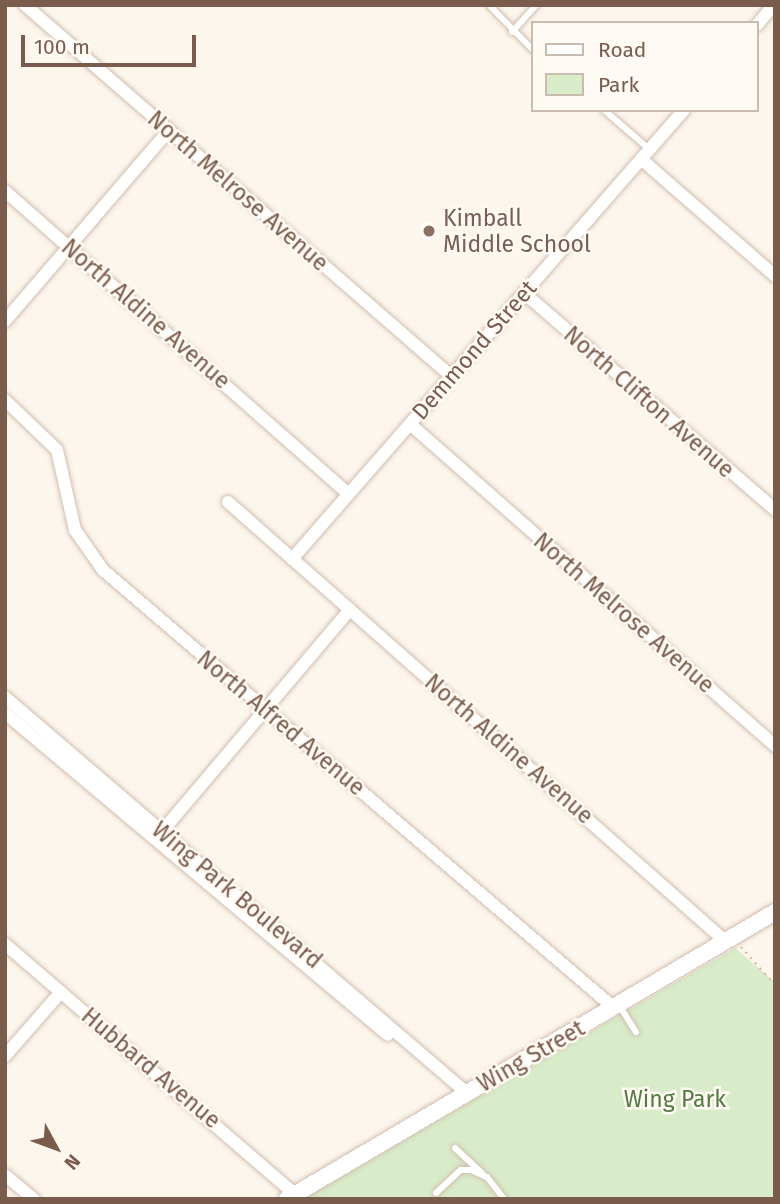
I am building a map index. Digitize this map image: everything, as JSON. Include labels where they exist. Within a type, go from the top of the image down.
[{"type":"street","name":"North Melrose Avenue","points":[[25,5],[451,376]]},
{"type":"street","points":[[759,24],[774,5]]},
{"type":"street","name":"Demmond Street","points":[[292,559],[682,112]]},
{"type":"street","points":[[5,321],[169,130]]},
{"type":"street","points":[[645,154],[775,276]]},
{"type":"street","name":"North Aldine Avenue","points":[[5,191],[349,494]]},
{"type":"street","name":"North Clifton Avenue","points":[[524,293],[775,510]]},
{"type":"street","name":"North Alfred Avenue","points":[[5,400],[57,450],[70,517],[93,560],[617,1007]]},
{"type":"street","name":"North Melrose Avenue","points":[[410,424],[775,746]]},
{"type":"street","name":"North Aldine Avenue","points":[[228,502],[724,940]]},
{"type":"street","points":[[158,834],[350,610]]},
{"type":"street","name":"Wing Park Boulevard","points":[[5,697],[158,834],[464,1095]]},
{"type":"street","name":"Wing Park Boulevard","points":[[5,713],[158,834]]},
{"type":"street","name":"Wing Street","points":[[291,1196],[775,912]]},
{"type":"street","name":"Hubbard Avenue","points":[[5,943],[291,1196]]},
{"type":"street","points":[[5,1056],[61,992]]},
{"type":"street","points":[[5,1175],[34,1199]]},
{"type":"lane","points":[[489,5],[512,32],[532,49]]},
{"type":"lane","points":[[512,32],[536,5]]},
{"type":"lane","points":[[606,112],[645,154]]},
{"type":"lane","points":[[617,1007],[636,1032]]},
{"type":"lane","points":[[455,1148],[487,1177],[504,1199]]},
{"type":"lane","points":[[436,1193],[461,1170],[465,1159]]},
{"type":"lane","points":[[461,1170],[487,1177]]},
{"type":"path","points":[[724,940],[743,948],[775,985]]},
{"type":"green space","name":"Wing Park","points":[[735,948],[775,982],[775,1199],[303,1199]]},
{"type":"place","name":"Kimball Middle School","points":[[429,231]]}]
